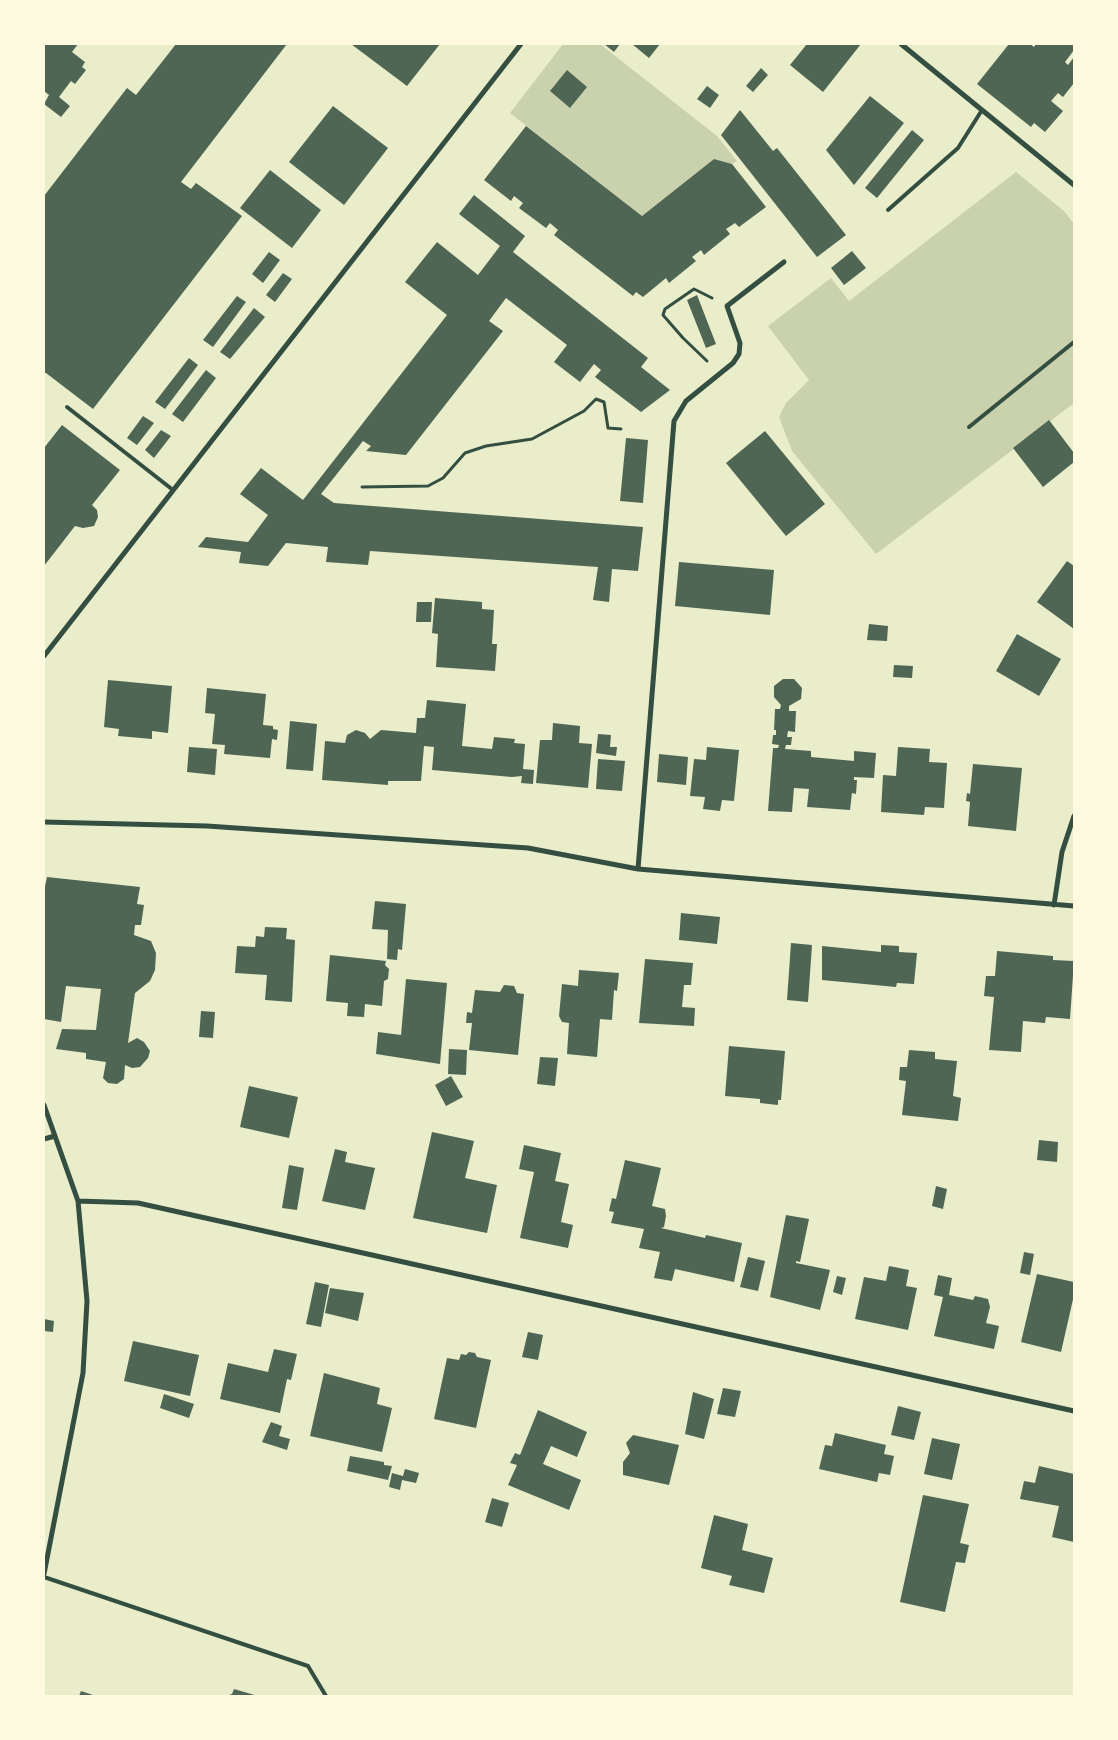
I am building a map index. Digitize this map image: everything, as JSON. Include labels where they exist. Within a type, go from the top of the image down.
[{"type":"street","points":[[44,656],[521,44]]},
{"type":"street","points":[[901,44],[1074,185]]},
{"type":"street","points":[[638,869],[674,421],[686,401],[733,363],[739,354],[740,343],[727,306],[784,262]]},
{"type":"street","points":[[1054,905],[1062,852],[1074,816]]},
{"type":"street","points":[[44,822],[207,826],[528,848],[638,869],[1074,906]]},
{"type":"street","points":[[44,1105],[78,1201],[87,1301],[82,1373],[44,1575]]},
{"type":"street","points":[[44,1139],[55,1136]]},
{"type":"street","points":[[78,1201],[138,1202],[1074,1411]]},
{"type":"lane","points":[[888,210],[958,148],[982,110]]},
{"type":"lane","points":[[969,427],[1074,342]]},
{"type":"lane","points":[[67,407],[173,490]]},
{"type":"lane","points":[[44,1575],[308,1666],[326,1696]]},
{"type":"path","points":[[718,376],[707,361],[662,315],[665,309],[694,289],[727,306]]},
{"type":"path","points":[[362,487],[428,486],[443,478],[465,453],[486,446],[532,439],[584,411],[596,399],[604,402],[608,428],[621,430]]},
{"type":"green space","points":[[563,44],[600,44],[717,136],[737,161],[732,164],[714,159],[642,216],[510,113]]},
{"type":"green space","points":[[1016,172],[1064,211],[1074,224],[1074,403],[876,554],[792,451],[779,417],[786,403],[809,380],[768,326],[831,278],[849,301]]},
{"type":"building","points":[[44,44],[78,44],[72,52],[85,62],[82,67],[86,70],[75,84],[71,81],[59,97],[70,106],[61,117],[44,104],[49,95],[44,91]]},
{"type":"building","points":[[176,44],[287,44],[181,182],[191,189],[196,183],[242,216],[93,409],[44,373],[44,196],[127,88],[136,95]]},
{"type":"building","points":[[351,44],[440,44],[407,86]]},
{"type":"building","points":[[604,44],[620,44],[614,52]]},
{"type":"building","points":[[632,44],[660,44],[649,58]]},
{"type":"building","points":[[807,44],[861,44],[823,92],[790,65]]},
{"type":"building","points":[[1009,44],[1030,44],[1034,47],[1036,44],[1074,44],[1074,50],[1065,62],[1068,65],[1074,57],[1074,83],[1063,97],[1058,93],[1051,101],[1063,111],[1045,132],[1034,123],[1031,127],[977,84]]},
{"type":"building","points":[[761,68],[768,75],[753,92],[746,86]]},
{"type":"building","points":[[567,70],[587,87],[570,108],[550,91]]},
{"type":"building","points":[[707,86],[719,95],[710,108],[697,99]]},
{"type":"building","points":[[870,96],[904,123],[854,185],[826,150]]},
{"type":"building","points":[[333,106],[388,148],[344,205],[289,162]]},
{"type":"building","points":[[740,110],[773,151],[777,148],[846,235],[817,257],[721,135]]},
{"type":"building","points":[[526,126],[642,216],[714,159],[732,164],[766,207],[739,227],[735,223],[726,229],[730,234],[704,255],[701,250],[692,257],[696,261],[669,283],[666,278],[643,297],[636,292],[633,296],[554,235],[558,230],[550,223],[546,228],[519,208],[523,203],[514,196],[511,201],[484,180]]},
{"type":"building","points":[[912,130],[924,140],[877,198],[865,188]]},
{"type":"building","points":[[270,170],[321,210],[292,248],[240,208]]},
{"type":"building","points":[[474,195],[525,236],[513,252],[648,358],[641,367],[670,390],[641,412],[595,377],[601,370],[594,364],[580,382],[554,362],[567,345],[506,298],[489,321],[503,331],[406,455],[366,451],[371,446],[363,441],[321,494],[334,503],[643,527],[638,571],[612,569],[609,602],[593,600],[598,567],[370,551],[368,565],[326,562],[328,547],[286,543],[268,566],[239,563],[241,552],[198,547],[206,537],[248,542],[268,515],[240,494],[261,468],[303,500],[447,315],[405,282],[437,242],[478,275],[500,246],[459,214]]},
{"type":"building","points":[[852,251],[866,268],[844,285],[831,268]]},
{"type":"building","points":[[269,252],[280,260],[263,283],[252,274]]},
{"type":"building","points":[[283,273],[292,279],[275,302],[266,295]]},
{"type":"building","points":[[697,295],[716,344],[706,348],[687,300]]},
{"type":"building","points":[[237,296],[246,302],[213,347],[203,340]]},
{"type":"building","points":[[254,308],[265,317],[230,359],[220,352]]},
{"type":"building","points":[[189,358],[198,365],[165,409],[155,402]]},
{"type":"building","points":[[206,370],[216,378],[183,422],[172,414]]},
{"type":"building","points":[[143,416],[154,423],[137,445],[127,438]]},
{"type":"building","points":[[1049,420],[1074,453],[1074,462],[1043,487],[1013,448]]},
{"type":"building","points":[[62,425],[120,470],[92,505],[97,510],[98,517],[94,526],[83,528],[75,526],[44,566],[44,448]]},
{"type":"building","points":[[161,430],[171,436],[154,458],[145,450]]},
{"type":"building","points":[[765,431],[825,504],[786,536],[726,463]]},
{"type":"building","points":[[626,438],[648,440],[643,503],[620,501]]},
{"type":"building","points":[[1067,561],[1074,566],[1074,629],[1037,602]]},
{"type":"building","points":[[679,562],[774,570],[770,615],[675,606]]},
{"type":"building","points":[[435,598],[482,602],[482,609],[494,610],[492,644],[497,644],[495,671],[436,667],[438,634],[432,633]]},
{"type":"building","points":[[417,602],[432,602],[431,622],[416,622]]},
{"type":"building","points":[[869,624],[888,626],[887,641],[867,640]]},
{"type":"building","points":[[1017,634],[1061,659],[1039,696],[996,671]]},
{"type":"building","points":[[894,665],[913,666],[912,678],[893,677]]},
{"type":"building","points":[[783,679],[794,679],[802,688],[801,699],[789,706],[789,711],[796,711],[795,732],[788,731],[787,737],[792,737],[791,745],[786,745],[785,749],[811,751],[811,757],[854,761],[854,751],[876,753],[874,778],[854,777],[854,780],[857,780],[856,794],[852,793],[850,810],[807,807],[809,789],[794,788],[792,812],[768,811],[773,748],[778,748],[779,745],[772,744],[773,735],[776,735],[776,730],[774,730],[775,709],[780,709],[781,705],[774,697],[774,686]]},
{"type":"building","points":[[108,680],[172,686],[168,733],[152,731],[152,739],[118,736],[119,729],[104,727]]},
{"type":"building","points":[[207,688],[266,694],[263,725],[273,726],[273,729],[278,730],[277,740],[272,739],[270,758],[224,754],[225,745],[212,744],[215,714],[205,713]]},
{"type":"building","points":[[427,700],[466,704],[462,746],[492,749],[494,737],[515,739],[514,743],[525,744],[523,769],[534,770],[533,784],[521,783],[522,776],[512,777],[432,770],[434,747],[424,746],[421,781],[388,781],[388,785],[322,780],[325,741],[345,743],[347,735],[356,730],[365,733],[370,739],[381,730],[416,733],[417,718],[425,718]]},
{"type":"building","points":[[290,721],[317,724],[313,771],[286,769]]},
{"type":"building","points":[[553,723],[580,726],[579,743],[592,744],[588,788],[536,783],[540,740],[552,740]]},
{"type":"building","points":[[598,734],[611,735],[610,747],[617,747],[616,756],[596,753]]},
{"type":"building","points":[[189,747],[217,749],[215,775],[187,772]]},
{"type":"building","points":[[707,747],[739,750],[734,801],[722,800],[720,811],[703,809],[705,797],[690,796],[694,759],[706,760]]},
{"type":"building","points":[[898,747],[930,749],[929,762],[947,763],[944,808],[925,807],[924,815],[881,812],[883,775],[896,776]]},
{"type":"building","points":[[659,754],[688,757],[686,785],[657,782]]},
{"type":"building","points":[[598,759],[625,761],[622,791],[596,789]]},
{"type":"building","points":[[973,764],[1022,768],[1016,831],[968,826],[970,802],[966,801],[967,793],[970,794]]},
{"type":"building","points":[[47,877],[140,887],[137,904],[144,905],[141,925],[135,925],[134,935],[151,941],[156,953],[155,970],[150,981],[135,993],[128,1043],[137,1038],[144,1042],[150,1051],[148,1058],[140,1067],[132,1068],[125,1065],[124,1079],[117,1084],[108,1083],[103,1078],[106,1062],[86,1059],[86,1053],[56,1049],[62,1029],[96,1030],[101,989],[66,986],[61,1022],[44,1019],[44,891]]},
{"type":"building","points":[[375,901],[406,904],[402,950],[398,949],[397,960],[387,959],[388,930],[372,929]]},
{"type":"building","points":[[681,913],[720,917],[717,944],[679,940]]},
{"type":"building","points":[[265,927],[287,928],[286,939],[295,940],[292,1002],[265,1000],[267,975],[235,973],[237,946],[255,947],[256,936],[264,937]]},
{"type":"building","points":[[791,943],[812,945],[808,1002],[787,1000]]},
{"type":"building","points":[[881,945],[899,946],[899,952],[917,953],[914,984],[897,983],[896,987],[822,980],[822,946],[881,952]]},
{"type":"building","points":[[997,951],[1053,956],[1053,960],[1074,961],[1070,1019],[1046,1017],[1045,1023],[1023,1021],[1021,1052],[989,1050],[994,997],[984,996],[986,976],[995,976]]},
{"type":"building","points":[[330,955],[386,961],[385,965],[389,969],[388,979],[384,981],[382,1006],[365,1004],[364,1017],[347,1016],[348,1003],[326,1001]]},
{"type":"building","points":[[645,959],[693,963],[691,985],[684,985],[682,1007],[695,1008],[694,1026],[639,1023]]},
{"type":"building","points":[[579,970],[619,973],[617,991],[614,990],[612,1020],[600,1019],[597,1057],[567,1054],[569,1023],[562,1022],[559,1016],[562,984],[578,986]]},
{"type":"building","points":[[406,979],[447,983],[440,1064],[376,1054],[378,1032],[401,1035]]},
{"type":"building","points":[[504,985],[514,986],[517,993],[524,994],[518,1055],[469,1050],[472,1023],[466,1023],[467,1012],[472,1013],[475,990],[500,992]]},
{"type":"building","points":[[201,1011],[215,1012],[213,1038],[199,1037]]},
{"type":"building","points":[[729,1046],[785,1051],[781,1100],[778,1100],[778,1105],[760,1103],[760,1099],[725,1096]]},
{"type":"building","points":[[449,1049],[467,1050],[466,1075],[448,1074]]},
{"type":"building","points":[[909,1050],[935,1052],[935,1059],[957,1061],[953,1096],[961,1098],[958,1121],[902,1115],[906,1081],[899,1080],[900,1067],[907,1067]]},
{"type":"building","points":[[540,1057],[558,1058],[555,1086],[537,1084]]},
{"type":"building","points":[[451,1076],[463,1097],[446,1106],[435,1085]]},
{"type":"building","points":[[249,1086],[298,1097],[289,1138],[240,1127]]},
{"type":"building","points":[[432,1132],[474,1141],[465,1178],[497,1185],[487,1233],[413,1218]]},
{"type":"building","points":[[1039,1140],[1058,1142],[1057,1162],[1037,1160]]},
{"type":"building","points":[[524,1145],[561,1153],[555,1181],[569,1184],[561,1222],[573,1225],[568,1248],[520,1238],[534,1172],[519,1169]]},
{"type":"building","points":[[335,1149],[347,1152],[345,1162],[375,1168],[365,1210],[322,1201]]},
{"type":"building","points":[[625,1160],[661,1168],[652,1206],[665,1209],[664,1227],[661,1228],[705,1238],[706,1235],[742,1243],[734,1282],[675,1269],[672,1281],[654,1278],[660,1252],[639,1248],[644,1229],[611,1223],[614,1212],[609,1211],[612,1198],[616,1199]]},
{"type":"building","points":[[289,1165],[304,1168],[297,1210],[282,1208]]},
{"type":"building","points":[[936,1186],[947,1189],[943,1209],[932,1206]]},
{"type":"building","points":[[786,1215],[809,1219],[800,1262],[796,1261],[796,1263],[830,1270],[820,1310],[770,1297]]},
{"type":"building","points":[[1024,1252],[1034,1254],[1030,1275],[1020,1273]]},
{"type":"building","points":[[748,1257],[765,1261],[758,1291],[740,1287]]},
{"type":"building","points":[[889,1266],[909,1270],[906,1286],[917,1288],[908,1330],[855,1319],[864,1277],[886,1281]]},
{"type":"building","points":[[1037,1274],[1074,1282],[1074,1295],[1061,1352],[1021,1342]]},
{"type":"building","points":[[938,1275],[952,1278],[949,1295],[973,1300],[975,1296],[988,1299],[990,1307],[986,1323],[999,1326],[994,1349],[934,1336],[943,1297],[934,1295]]},
{"type":"building","points":[[837,1276],[846,1278],[842,1295],[833,1292]]},
{"type":"building","points":[[315,1282],[329,1285],[321,1327],[306,1324]]},
{"type":"building","points":[[330,1288],[364,1293],[358,1321],[325,1313]]},
{"type":"building","points":[[44,1319],[54,1321],[53,1332],[44,1331]]},
{"type":"building","points":[[528,1332],[543,1335],[538,1360],[522,1357]]},
{"type":"building","points":[[133,1341],[199,1355],[190,1396],[124,1381]]},
{"type":"building","points":[[274,1349],[297,1354],[291,1380],[287,1379],[280,1413],[220,1399],[228,1363],[268,1372]]},
{"type":"building","points":[[469,1352],[475,1353],[477,1357],[491,1360],[476,1428],[434,1419],[447,1358],[459,1360],[461,1354],[466,1355]]},
{"type":"building","points":[[324,1373],[380,1388],[377,1404],[392,1408],[382,1452],[310,1436]]},
{"type":"building","points":[[723,1388],[741,1391],[735,1417],[717,1414]]},
{"type":"building","points":[[693,1392],[714,1399],[704,1439],[685,1434]]},
{"type":"building","points":[[164,1394],[194,1404],[189,1418],[160,1408]]},
{"type":"building","points":[[898,1406],[921,1412],[914,1440],[891,1435]]},
{"type":"building","points":[[538,1410],[587,1432],[577,1457],[551,1446],[543,1464],[581,1480],[569,1510],[508,1485],[517,1465],[510,1463],[515,1453],[520,1455]]},
{"type":"building","points":[[271,1422],[282,1426],[279,1436],[290,1439],[287,1450],[262,1442]]},
{"type":"building","points":[[835,1433],[886,1445],[884,1454],[894,1456],[890,1475],[879,1473],[877,1482],[819,1469],[825,1445],[832,1446]]},
{"type":"building","points":[[633,1435],[679,1445],[669,1485],[623,1475],[623,1462],[630,1453],[626,1443]]},
{"type":"building","points":[[932,1438],[960,1444],[952,1480],[924,1474]]},
{"type":"building","points":[[350,1456],[384,1462],[384,1465],[392,1466],[388,1480],[347,1471]]},
{"type":"building","points":[[1039,1466],[1074,1474],[1074,1542],[1052,1537],[1059,1506],[1020,1499],[1024,1481],[1035,1483]]},
{"type":"building","points":[[405,1469],[419,1473],[416,1483],[402,1480],[400,1490],[389,1487],[392,1473],[403,1476]]},
{"type":"building","points":[[923,1495],[969,1504],[960,1543],[969,1545],[965,1563],[956,1562],[945,1612],[900,1602]]},
{"type":"building","points":[[492,1498],[509,1503],[502,1527],[485,1522]]},
{"type":"building","points":[[714,1515],[748,1524],[742,1550],[773,1558],[764,1593],[729,1585],[732,1576],[701,1568]]},
{"type":"building","points":[[234,1689],[258,1696],[226,1696],[232,1694]]},
{"type":"building","points":[[81,1691],[96,1696],[79,1696]]}]
